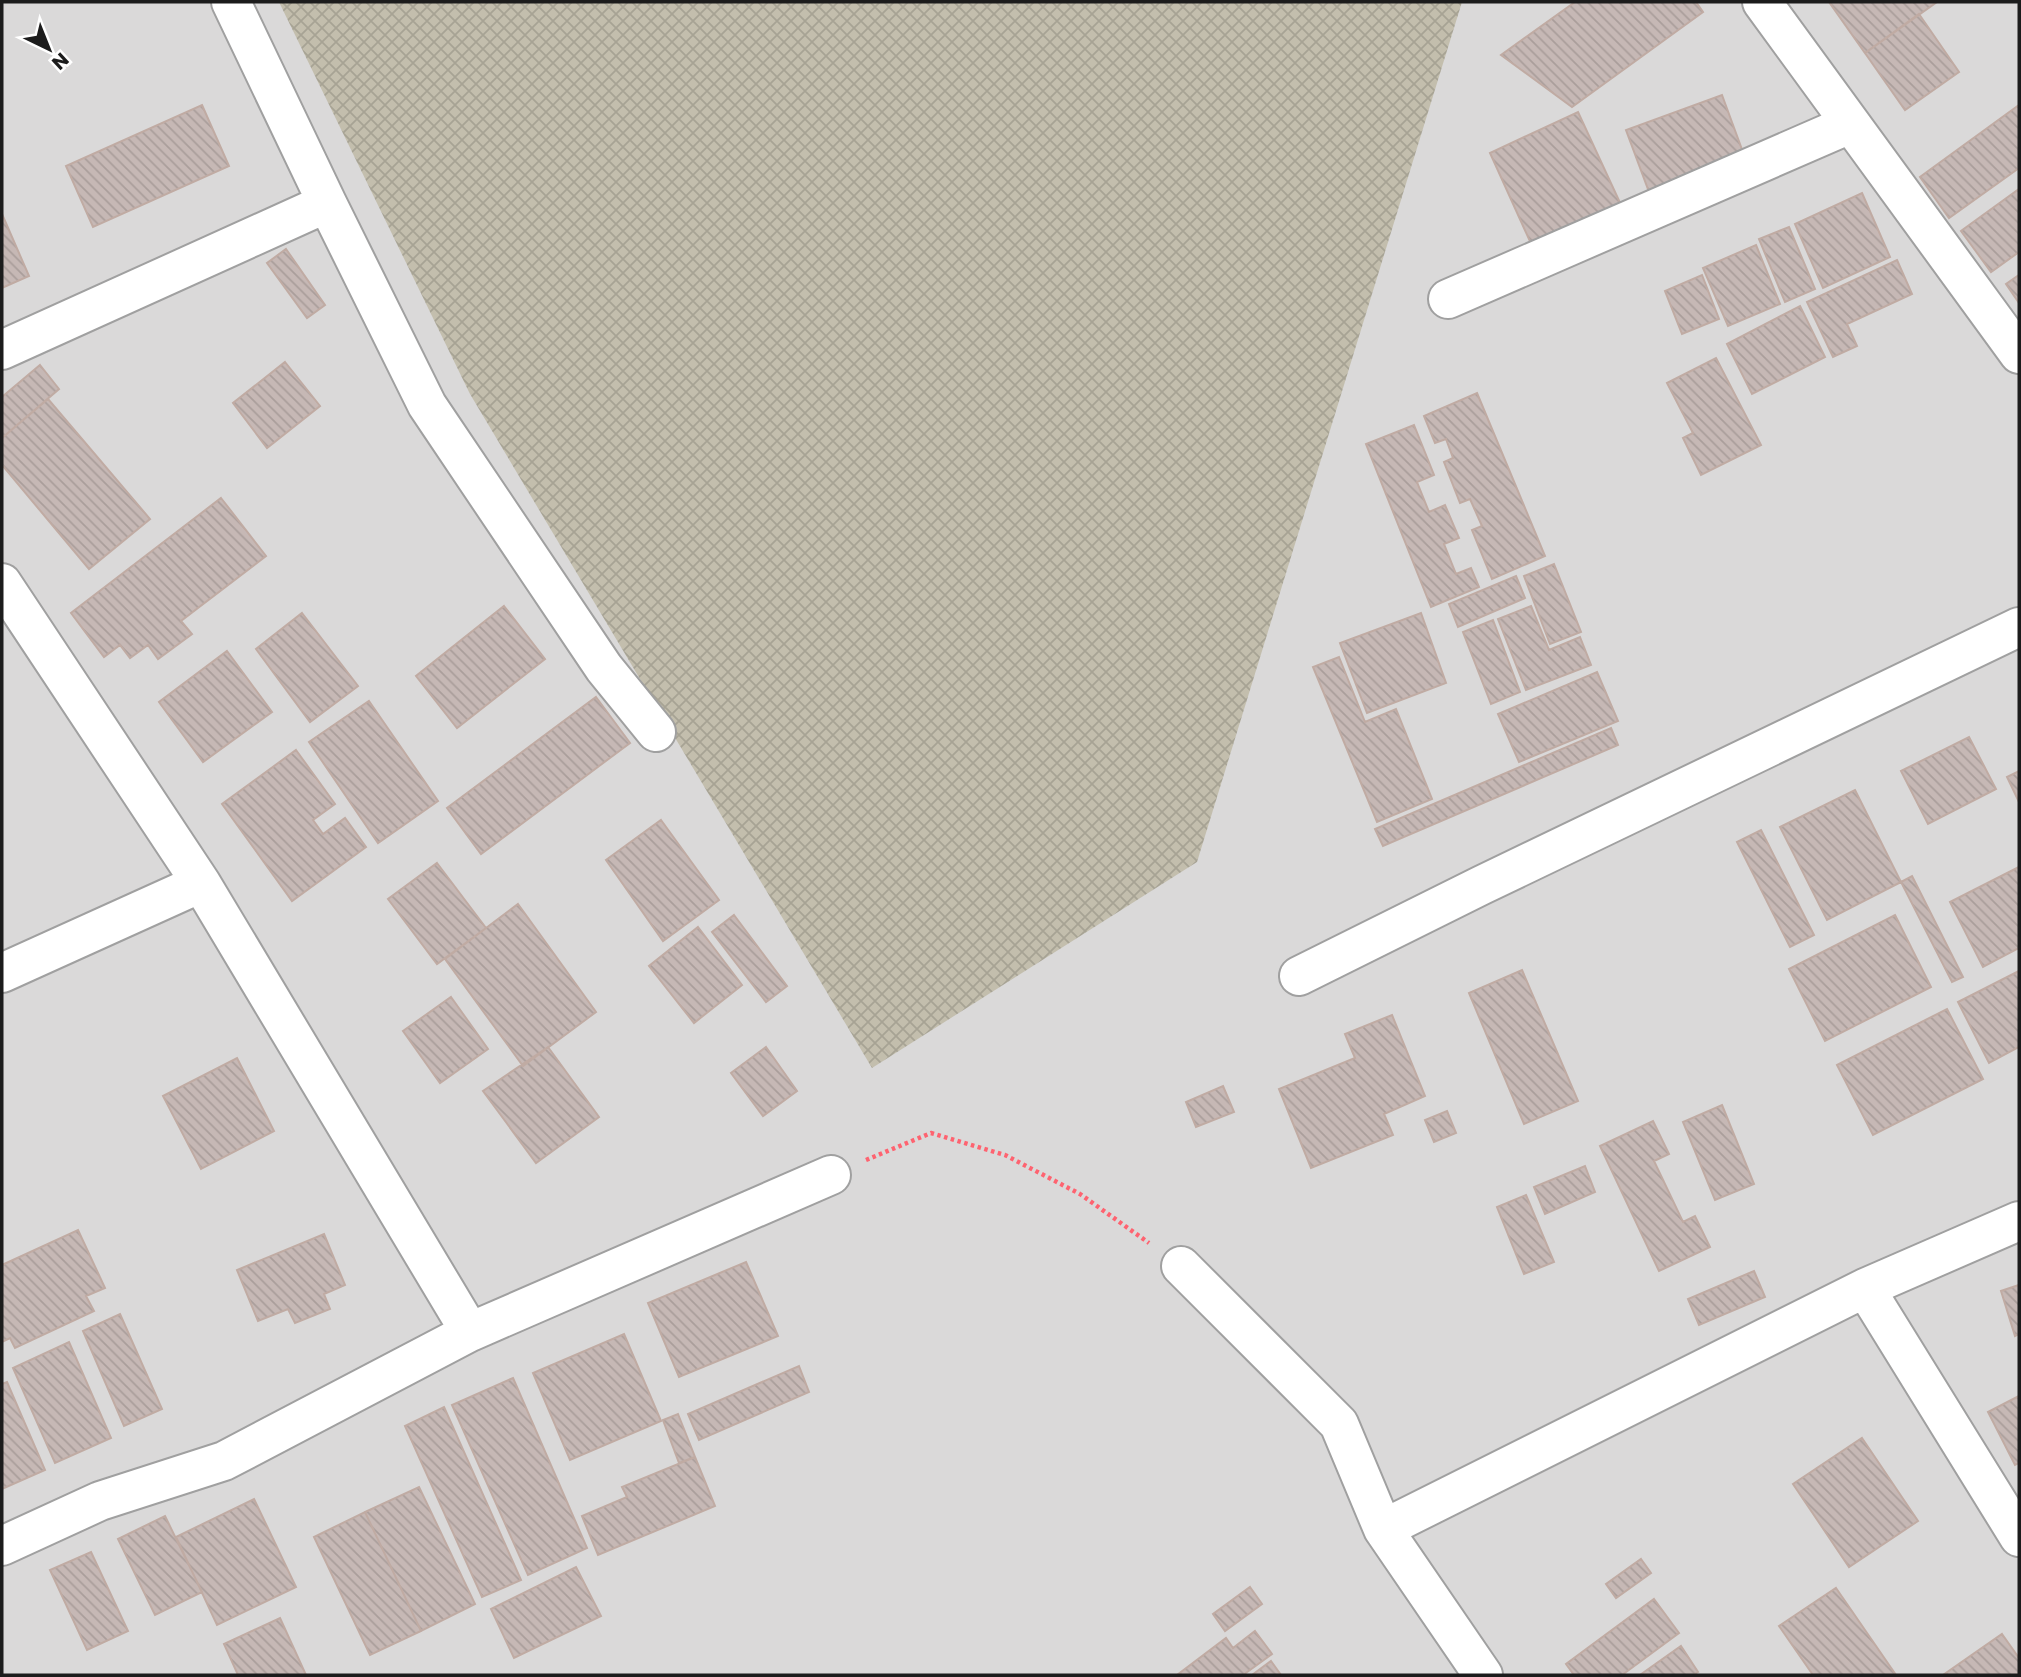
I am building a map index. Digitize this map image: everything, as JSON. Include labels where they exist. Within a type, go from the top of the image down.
[{"type":"street","points":[[232,2],[427,405],[604,668],[656,732]]},
{"type":"street","points":[[1762,2],[2019,354]]},
{"type":"street","points":[[1448,299],[1850,124]]},
{"type":"street","points":[[2,350],[327,202]]},
{"type":"street","points":[[2,583],[201,883],[470,1332]]},
{"type":"street","points":[[1299,976],[2019,626]]},
{"type":"street","points":[[2,973],[201,883]]},
{"type":"street","points":[[2,1546],[100,1501],[225,1461],[470,1332],[831,1175]]},
{"type":"street","points":[[1383,1529],[1865,1288],[2019,1221]]},
{"type":"street","points":[[1181,1266],[1339,1424],[1383,1529],[1483,1675]]},
{"type":"street","points":[[1865,1288],[2019,1536]]},
{"type":"path","points":[[831,1175],[931,1133],[1005,1155],[1080,1194],[1181,1266]]},
{"type":"shaded area","points":[[2,2],[2019,2],[2019,1675],[2,1675]]},
{"type":"shaded area","points":[[279,2],[1462,2],[1197,862],[872,1068],[470,394]]},
{"type":"building","points":[[1575,2],[1696,2],[1703,12],[1572,107],[1501,55]]},
{"type":"building","points":[[1829,2],[1937,2],[1865,53]]},
{"type":"building","points":[[1919,14],[1959,72],[1905,110],[1865,53]]},
{"type":"building","points":[[1722,95],[1748,166],[1652,200],[1626,130]]},
{"type":"building","points":[[202,105],[229,166],[93,227],[66,166]]},
{"type":"building","points":[[2019,105],[2019,168],[1949,218],[1920,177]]},
{"type":"building","points":[[1578,112],[1622,207],[1533,248],[1490,153]]},
{"type":"building","points":[[2019,189],[2019,252],[1991,272],[1961,231]]},
{"type":"building","points":[[1862,193],[1890,257],[1823,288],[1795,224]]},
{"type":"building","points":[[2,214],[29,276],[2,288]]},
{"type":"building","points":[[1789,227],[1815,289],[1785,302],[1759,239]]},
{"type":"building","points":[[1756,245],[1780,304],[1728,326],[1703,268]]},
{"type":"building","points":[[286,249],[325,305],[307,318],[267,263]]},
{"type":"building","points":[[1897,260],[1912,294],[1847,324],[1857,346],[1833,357],[1807,302]]},
{"type":"building","points":[[1702,275],[1719,319],[1682,334],[1665,291]]},
{"type":"building","points":[[2019,275],[2019,303],[2006,284]]},
{"type":"building","points":[[1800,306],[1825,357],[1752,394],[1727,344]]},
{"type":"building","points":[[1716,358],[1761,445],[1701,475],[1683,438],[1693,433],[1667,383]]},
{"type":"building","points":[[285,362],[320,406],[267,448],[233,403]]},
{"type":"building","points":[[40,365],[59,389],[2,438],[2,397]]},
{"type":"building","points":[[1477,393],[1545,556],[1492,579],[1472,530],[1482,526],[1470,499],[1460,503],[1444,462],[1453,458],[1446,439],[1435,443],[1424,416]]},
{"type":"building","points":[[48,399],[150,519],[89,569],[2,465],[2,438]]},
{"type":"building","points":[[1414,425],[1434,475],[1417,482],[1429,512],[1445,505],[1459,538],[1444,544],[1456,574],[1471,568],[1479,587],[1431,607],[1366,444]]},
{"type":"building","points":[[221,498],[266,556],[181,621],[192,634],[158,659],[148,645],[130,658],[120,645],[104,657],[71,613]]},
{"type":"building","points":[[1554,564],[1581,632],[1550,644],[1524,576]]},
{"type":"building","points":[[1516,576],[1525,598],[1458,627],[1449,604]]},
{"type":"building","points":[[504,606],[545,659],[457,728],[416,676]]},
{"type":"building","points":[[1531,606],[1549,650],[1580,637],[1591,665],[1526,690],[1498,619]]},
{"type":"building","points":[[302,613],[358,686],[310,722],[256,649]]},
{"type":"building","points":[[1421,613],[1446,683],[1367,713],[1340,643]]},
{"type":"building","points":[[1493,620],[1520,692],[1491,704],[1463,632]]},
{"type":"building","points":[[227,651],[272,712],[203,762],[159,702]]},
{"type":"building","points":[[1339,657],[1365,722],[1396,709],[1432,799],[1377,822],[1313,667]]},
{"type":"building","points":[[1597,672],[1618,721],[1519,762],[1498,714]]},
{"type":"building","points":[[596,697],[630,743],[481,854],[447,808]]},
{"type":"building","points":[[369,701],[438,801],[378,843],[309,742]]},
{"type":"building","points":[[1611,728],[1618,745],[1383,846],[1375,829]]},
{"type":"building","points":[[1969,737],[1996,789],[1928,824],[1901,771]]},
{"type":"building","points":[[296,750],[335,804],[313,820],[323,834],[345,818],[366,847],[292,901],[222,804]]},
{"type":"building","points":[[2019,771],[2019,802],[2007,777]]},
{"type":"building","points":[[1855,790],[1901,882],[1827,920],[1780,827]]},
{"type":"building","points":[[661,820],[719,900],[663,941],[606,860]]},
{"type":"building","points":[[1761,830],[1814,935],[1790,947],[1737,842]]},
{"type":"building","points":[[437,863],[486,928],[437,964],[388,899]]},
{"type":"building","points":[[2019,867],[2019,948],[1983,967],[1950,902]]},
{"type":"building","points":[[1912,876],[1963,977],[1952,982],[1901,882]]},
{"type":"building","points":[[518,904],[596,1012],[523,1066],[445,959]]},
{"type":"building","points":[[734,915],[787,986],[766,1002],[712,932]]},
{"type":"building","points":[[1895,915],[1931,987],[1825,1041],[1789,969]]},
{"type":"building","points":[[698,927],[742,985],[694,1023],[649,966]]},
{"type":"building","points":[[1522,970],[1578,1101],[1524,1124],[1469,993]]},
{"type":"building","points":[[2019,971],[2019,1047],[1989,1063],[1958,1002]]},
{"type":"building","points":[[451,997],[488,1049],[440,1083],[403,1031]]},
{"type":"building","points":[[1947,1009],[1983,1079],[1873,1135],[1837,1065]]},
{"type":"building","points":[[1392,1015],[1425,1096],[1384,1114],[1393,1135],[1311,1168],[1279,1089],[1355,1058],[1345,1034]]},
{"type":"building","points":[[548,1047],[599,1117],[536,1163],[483,1091]]},
{"type":"building","points":[[766,1047],[797,1091],[763,1116],[731,1073]]},
{"type":"building","points":[[237,1058],[274,1131],[201,1169],[163,1096]]},
{"type":"building","points":[[1223,1086],[1234,1112],[1196,1127],[1186,1102]]},
{"type":"building","points":[[1722,1105],[1754,1184],[1715,1200],[1683,1122]]},
{"type":"building","points":[[1447,1111],[1456,1133],[1434,1142],[1425,1120]]},
{"type":"building","points":[[1653,1121],[1669,1154],[1654,1161],[1683,1222],[1695,1216],[1710,1247],[1659,1271],[1600,1146]]},
{"type":"building","points":[[1585,1166],[1595,1192],[1545,1214],[1534,1187]]},
{"type":"building","points":[[1526,1195],[1554,1262],[1524,1274],[1497,1207]]},
{"type":"building","points":[[78,1230],[105,1288],[86,1296],[94,1311],[15,1348],[10,1338],[2,1342],[2,1265]]},
{"type":"building","points":[[324,1234],[345,1285],[324,1294],[330,1309],[295,1323],[288,1309],[258,1321],[237,1270]]},
{"type":"building","points":[[746,1262],[778,1336],[679,1377],[648,1303]]},
{"type":"building","points":[[1754,1271],[1765,1297],[1699,1325],[1688,1299]]},
{"type":"building","points":[[2019,1285],[2019,1334],[2015,1336],[2001,1291]]},
{"type":"building","points":[[120,1314],[162,1409],[124,1426],[83,1331]]},
{"type":"building","points":[[624,1334],[661,1421],[570,1460],[533,1373]]},
{"type":"building","points":[[69,1342],[111,1438],[55,1463],[13,1368]]},
{"type":"building","points":[[799,1366],[809,1392],[699,1440],[688,1414]]},
{"type":"building","points":[[513,1378],[587,1548],[528,1575],[452,1405]]},
{"type":"building","points":[[7,1382],[45,1470],[2,1489],[2,1384]]},
{"type":"building","points":[[2019,1396],[2019,1463],[2015,1465],[1988,1412]]},
{"type":"building","points":[[444,1407],[521,1580],[482,1597],[405,1426]]},
{"type":"building","points":[[678,1414],[695,1457],[679,1463],[663,1420]]},
{"type":"building","points":[[1862,1438],[1918,1521],[1849,1567],[1793,1484]]},
{"type":"building","points":[[695,1457],[715,1506],[598,1555],[582,1516],[627,1497],[622,1487]]},
{"type":"building","points":[[419,1487],[475,1604],[421,1631],[365,1512]]},
{"type":"building","points":[[254,1499],[296,1587],[217,1625],[176,1537]]},
{"type":"building","points":[[365,1512],[421,1631],[370,1655],[314,1537]]},
{"type":"building","points":[[165,1516],[202,1592],[155,1615],[118,1539]]},
{"type":"building","points":[[91,1552],[128,1631],[87,1650],[50,1570]]},
{"type":"building","points":[[1641,1559],[1651,1573],[1616,1598],[1606,1584]]},
{"type":"building","points":[[576,1567],[601,1616],[514,1658],[491,1609]]},
{"type":"building","points":[[1250,1587],[1262,1604],[1225,1631],[1213,1614]]},
{"type":"building","points":[[1836,1588],[1896,1675],[1813,1675],[1779,1626]]},
{"type":"building","points":[[1654,1599],[1679,1633],[1622,1675],[1574,1675],[1566,1664]]},
{"type":"building","points":[[280,1618],[306,1675],[238,1675],[224,1644]]},
{"type":"building","points":[[1255,1631],[1272,1654],[1243,1675],[1177,1675],[1226,1638],[1233,1648]]},
{"type":"building","points":[[2002,1634],[2019,1658],[2019,1675],[1943,1675]]},
{"type":"building","points":[[1681,1646],[1698,1672],[1693,1675],[1640,1675]]},
{"type":"building","points":[[1271,1661],[1281,1675],[1252,1675]]}]
